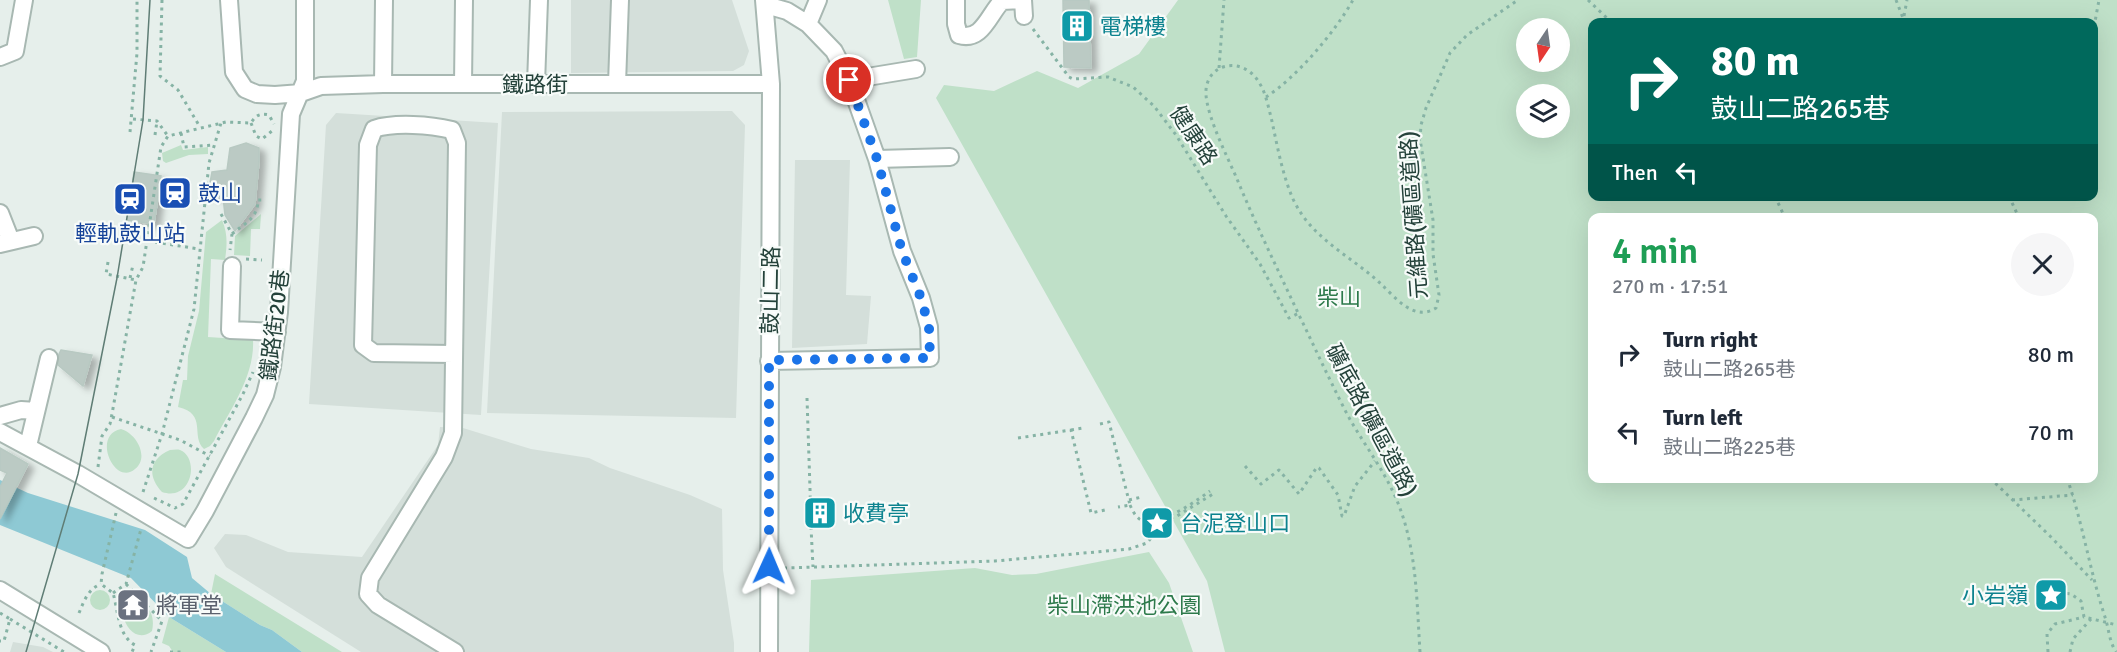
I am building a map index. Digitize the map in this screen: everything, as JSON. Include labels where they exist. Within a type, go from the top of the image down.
[{"type":"street","points":[[0,57],[15,51],[24,0]]},
{"type":"street","name":"鐵路街","points":[[229,0],[234,72],[245,89],[257,94],[301,93],[321,86],[383,84],[771,84]]},
{"type":"street","name":"鐵路街20巷","points":[[28,446],[188,539],[265,395],[272,367],[277,332],[291,114],[305,81],[305,0]]},
{"type":"street","points":[[383,84],[384,0]]},
{"type":"street","points":[[463,84],[464,0]]},
{"type":"street","points":[[537,84],[539,0]]},
{"type":"street","points":[[617,84],[620,0]]},
{"type":"street","points":[[808,24],[818,0]]},
{"type":"street","points":[[956,0],[956,28],[959,34],[969,36],[978,33],[1002,2],[1024,5]]},
{"type":"street","points":[[765,2],[787,11],[808,24],[834,51],[849,80],[877,159],[902,251],[921,298],[929,327],[930,358],[769,360]]},
{"type":"street","name":"鼓山二路","points":[[765,2],[771,84],[769,652]]},
{"type":"street","points":[[849,80],[916,69]]},
{"type":"street","points":[[454,354],[374,354],[363,345],[368,145],[374,129],[384,125],[439,127],[452,130],[456,143],[454,354],[453,433],[444,457],[370,579],[368,594],[378,605],[455,652]]},
{"type":"street","points":[[877,159],[950,158]]},
{"type":"street","points":[[0,213],[5,243],[34,236]]},
{"type":"street","points":[[234,260],[230,330],[277,332]]},
{"type":"street","points":[[0,432],[28,446],[49,358]]},
{"type":"street","points":[[0,416],[21,410],[36,411]]},
{"type":"street","points":[[0,590],[101,652]]},
{"type":"path","points":[[130,132],[137,53],[137,0]]},
{"type":"path","points":[[162,0],[160,76],[178,90],[201,128]]},
{"type":"path","points":[[1224,0],[1219,68],[1213,73],[1206,88],[1210,110],[1255,223],[1299,313]]},
{"type":"path","points":[[1266,97],[1288,81],[1314,52],[1353,0]]},
{"type":"path","name":"元維路(礦區道路)","points":[[1219,68],[1235,66],[1250,71],[1260,83],[1266,97],[1286,180],[1293,200],[1303,216],[1329,245],[1376,279],[1403,305],[1411,311],[1430,312],[1438,304],[1439,284],[1433,254],[1433,220],[1420,139],[1421,125],[1450,53],[1467,35],[1518,0]]},
{"type":"path","points":[[1588,0],[1607,18]]},
{"type":"path","points":[[1896,0],[1902,18]]},
{"type":"path","points":[[1903,18],[1907,0]]},
{"type":"path","points":[[2096,18],[2099,0]]},
{"type":"path","name":"健康路","points":[[1024,5],[1069,77],[1073,79],[1108,77],[1133,87],[1154,106],[1176,135],[1226,216],[1260,264],[1289,318],[1299,313]]},
{"type":"path","points":[[261,114],[269,115],[274,124],[272,131],[262,138],[256,136],[251,123],[255,116],[261,114]]},
{"type":"path","points":[[132,119],[157,121],[168,136]]},
{"type":"path","points":[[155,135],[157,121]]},
{"type":"path","points":[[134,488],[143,492],[162,434],[194,309],[209,163],[220,123]]},
{"type":"path","points":[[97,470],[102,436],[112,417],[136,280],[143,267],[161,147],[168,136],[220,123],[251,123]]},
{"type":"path","points":[[181,133],[184,147],[214,145]]},
{"type":"path","points":[[1408,153],[1420,139]]},
{"type":"path","points":[[232,234],[255,214],[258,210],[258,200],[265,201]]},
{"type":"path","points":[[221,214],[232,234],[234,260],[262,261]]},
{"type":"path","points":[[147,241],[199,249]]},
{"type":"path","points":[[108,262],[106,274],[136,280]]},
{"type":"path","points":[[130,279],[133,265]]},
{"type":"path","name":"礦底路(礦區道路)","points":[[1299,313],[1340,400],[1376,460],[1403,515],[1414,565],[1420,652]]},
{"type":"path","points":[[153,498],[175,508],[183,504],[243,394],[254,369]]},
{"type":"path","points":[[807,398],[811,519]]},
{"type":"path","points":[[112,417],[180,440],[210,456]]},
{"type":"path","points":[[1100,424],[1109,422],[1134,515],[1144,523],[1153,524],[1177,516],[1211,492],[1184,509],[1167,517],[1156,519]]},
{"type":"path","points":[[1018,438],[1083,428]]},
{"type":"path","points":[[1071,430],[1091,513],[1105,510]]},
{"type":"path","points":[[1245,466],[1261,484],[1279,470],[1299,494],[1319,468],[1338,495],[1342,516],[1344,516],[1355,486],[1376,460]]},
{"type":"path","points":[[1994,483],[2052,537],[2093,581]]},
{"type":"path","points":[[2069,483],[2093,581],[2109,637],[2116,652]]},
{"type":"path","points":[[2012,500],[2073,495]]},
{"type":"path","points":[[1118,507],[1142,497]]},
{"type":"path","points":[[101,584],[116,512]]},
{"type":"path","points":[[778,568],[995,561],[1129,549],[1150,541],[1155,533],[1153,524]]},
{"type":"path","points":[[113,593],[126,584],[142,526]]},
{"type":"path","points":[[811,527],[813,567]]},
{"type":"path","points":[[101,584],[113,593],[115,609],[127,641],[135,645],[132,652]]},
{"type":"path","points":[[79,613],[89,593],[101,584]]},
{"type":"path","points":[[126,584],[162,621],[151,652]]},
{"type":"path","points":[[2050,595],[2043,596],[2042,599],[2049,606],[2057,602],[2062,593],[2071,594],[2081,601],[2084,617]]},
{"type":"path","points":[[0,613],[64,652]]},
{"type":"path","points":[[2048,652],[2047,634],[2055,624],[2084,617],[2117,625]]},
{"type":"path","points":[[0,641],[4,640],[10,619]]},
{"type":"path","points":[[2070,652],[2073,639],[2091,619]]},
{"type":"path","points":[[170,652],[182,652]]},
{"type":"shaded area","points":[[571,0],[732,0],[749,51],[744,65],[733,71],[571,73]]},
{"type":"shaded area","points":[[732,111],[745,125],[736,418],[487,413],[502,112]]},
{"type":"shaded area","points":[[336,113],[498,123],[481,415],[309,404],[326,125]]},
{"type":"shaded area","points":[[795,160],[850,160],[846,295],[871,296],[867,344],[792,348]]},
{"type":"shaded area","points":[[440,427],[463,428],[531,449],[589,458],[610,468],[690,495],[722,509],[723,570],[734,652],[361,652],[226,567],[214,548],[225,534],[246,535],[288,552],[362,557],[438,445]]},
{"type":"shaded area","points":[[13,642],[43,647],[53,652],[10,652]]},
{"type":"green space","points":[[888,0],[921,0],[917,57],[904,59]]},
{"type":"green space","name":"柴山","points":[[1178,0],[2117,0],[2117,652],[1225,652],[1207,581],[936,98],[944,85],[994,91],[1037,71],[1078,88],[1139,54]]},
{"type":"green space","points":[[181,145],[183,150],[208,147],[208,154],[189,155],[166,163],[163,161],[162,153]]},
{"type":"green space","points":[[261,214],[260,229],[251,229],[250,256],[234,255],[235,236]]},
{"type":"green space","points":[[222,220],[226,235],[226,255],[225,260],[211,259],[208,337],[253,340],[253,353],[246,380],[234,405],[214,441],[204,449],[198,438],[196,420],[193,415],[178,407],[183,380],[187,380],[188,356],[199,311],[206,232]]},
{"type":"green space","points":[[121,429],[132,435],[141,452],[139,464],[127,473],[114,466],[107,449],[112,433]]},
{"type":"green space","points":[[170,450],[180,450],[186,455],[191,469],[186,485],[180,491],[172,493],[162,492],[152,474],[154,463]]},
{"type":"green space","name":"柴山滯洪池公園","points":[[1149,552],[1169,583],[1193,652],[809,652],[811,580],[975,568],[1012,575],[1036,574]]},
{"type":"green space","points":[[215,574],[342,652],[302,652],[272,630],[211,594]]},
{"type":"green space","points":[[100,590],[107,593],[110,600],[107,607],[100,610],[93,607],[90,600],[93,593]]},
{"type":"green space","points":[[146,606],[152,618],[152,631],[138,635],[130,630],[123,615]]},
{"type":"green space","points":[[169,617],[226,652],[173,652],[169,646],[162,643]]},
{"type":"water","points":[[0,480],[28,493],[145,530],[187,557],[192,578],[211,594],[272,630],[302,652],[226,652],[169,617],[131,578],[0,525]]},
{"type":"building","points":[[1063,0],[1089,0],[1091,68],[1064,67]]},
{"type":"building","points":[[246,143],[259,148],[255,204],[235,231],[225,215],[223,197],[208,194],[212,172],[227,170],[230,148]]},
{"type":"building","points":[[134,172],[161,176],[154,224],[127,220]]},
{"type":"building","points":[[61,350],[92,355],[83,386],[58,365]]},
{"type":"building","points":[[0,448],[28,464],[0,519],[0,487],[7,473],[0,470]]},
{"type":"tram line","points":[[26,652],[78,474],[117,278],[143,120],[150,0]]},
{"type":"place","name":"電梯樓","points":[[1077,26]]},
{"type":"place","name":"鼓山","points":[[175,193]]},
{"type":"place","name":"輕軌鼓山站","points":[[130,199]]},
{"type":"place","name":"收費亭","points":[[820,513]]},
{"type":"place","name":"台泥登山口","points":[[1157,523]]},
{"type":"place","name":"小岩嶺","points":[[2051,595]]},
{"type":"place","name":"將軍堂","points":[[133,605]]},
{"type":"route","points":[[769,566],[769,360],[930,358],[929,327],[921,298],[902,251],[877,159],[849,80]]}]
